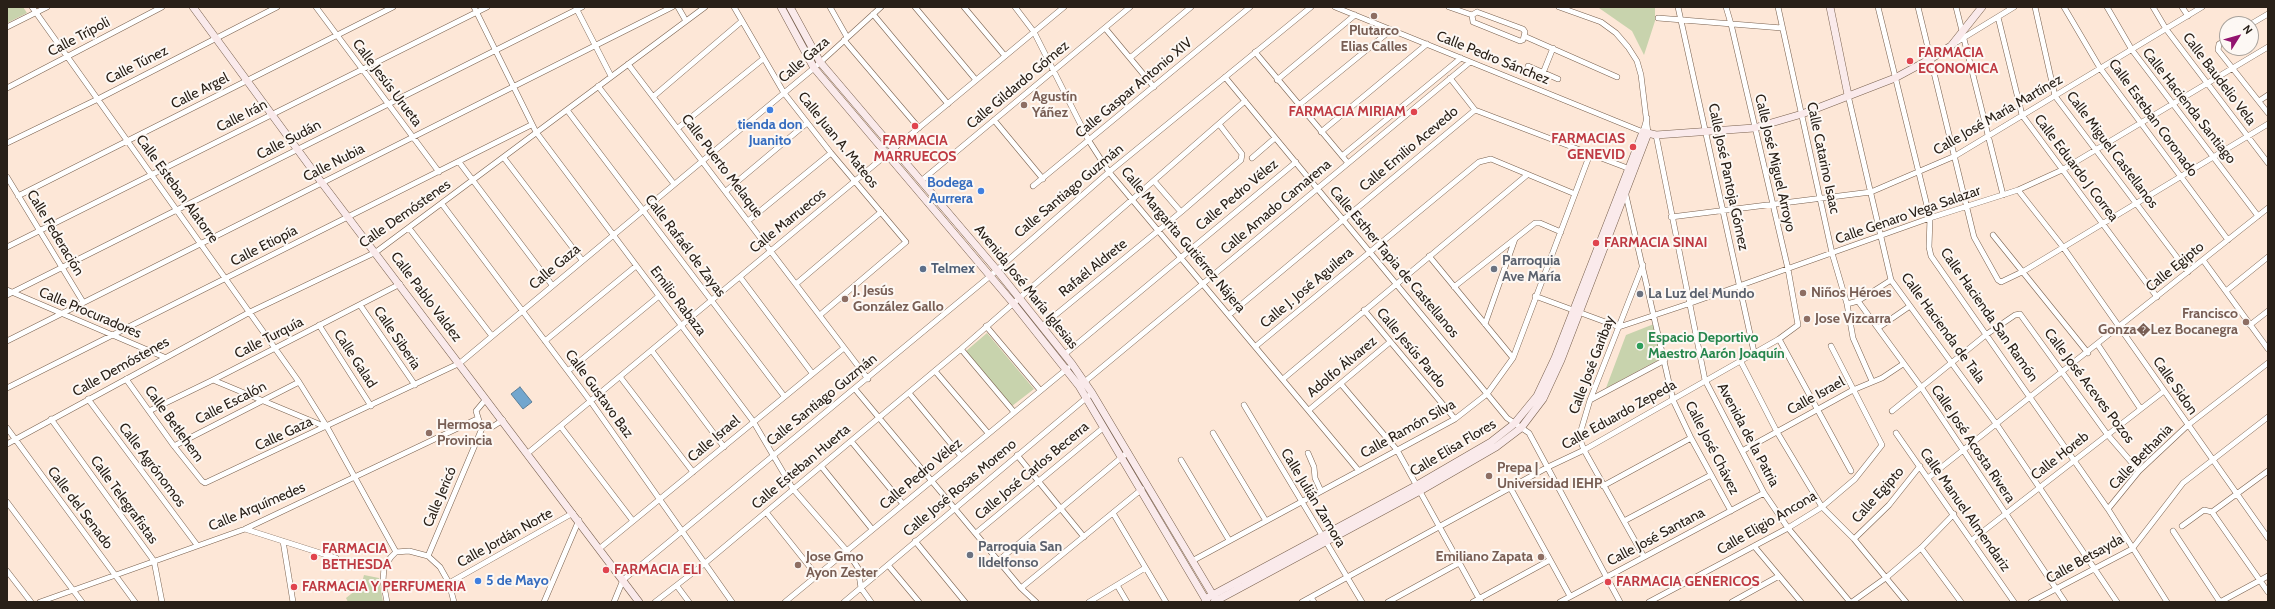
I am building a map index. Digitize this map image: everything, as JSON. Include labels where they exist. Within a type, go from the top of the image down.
[{"type":"street","name":"Calle Esteban Alatorre","points":[[32,7],[299,382],[327,427],[396,552]]},
{"type":"street","points":[[7,27],[47,7]]},
{"type":"street","name":"Calle Trípoli","points":[[7,88],[162,7]]},
{"type":"street","name":"Calle Pablo Valdez","points":[[193,7],[322,183],[579,520],[639,602]]},
{"type":"street","name":"Calle Túnez","points":[[7,142],[98,99],[277,7]]},
{"type":"street","name":"Calle Jesús Urueta","points":[[316,7],[439,172]]},
{"type":"street","name":"Calle Argel","points":[[18,196],[393,7]]},
{"type":"street","name":"Emilio Rabaza","points":[[474,7],[514,87],[531,125],[753,421],[793,489],[847,551],[858,568],[861,588],[871,602]]},
{"type":"street","name":"Calle Irán","points":[[7,247],[487,7]]},
{"type":"street","name":"Calle Sudán","points":[[9,292],[496,50],[576,8],[582,7]]},
{"type":"street","name":"Calle Nubia","points":[[7,341],[83,302],[202,245],[672,7]]},
{"type":"street","points":[[678,7],[686,21]]},
{"type":"street","name":"Calle Demóstenes","points":[[7,444],[164,357],[250,312],[376,252],[705,7]]},
{"type":"street","name":"Calle Juan A. Mateos","points":[[734,7],[763,59],[784,92],[831,153],[906,242],[820,315]]},
{"type":"street","name":"Avenida José María Iglesias","points":[[781,7],[814,68],[886,156],[989,277],[1014,303],[1066,369],[1092,393],[1215,600]]},
{"type":"street","name":"Avenida José María Iglesias","points":[[790,7],[820,62],[996,269],[1065,354],[1082,384],[1085,398],[1206,601]]},
{"type":"street","points":[[830,7],[846,39],[918,128]]},
{"type":"street","name":"Calle Gaza","points":[[204,483],[327,427],[460,363],[814,68],[881,7]]},
{"type":"street","points":[[915,7],[976,80]]},
{"type":"street","points":[[964,7],[1005,56]]},
{"type":"street","name":"Calle Margarita Gutiérrez Nájera","points":[[1015,7],[1034,32],[1089,141],[1109,172],[1182,256],[1359,471]]},
{"type":"street","name":"Calle Marruecos","points":[[528,453],[621,378],[770,251],[1064,7]]},
{"type":"street","name":"Calle Gildardo Gómez","points":[[921,181],[1130,7]]},
{"type":"street","points":[[1130,58],[1191,7]]},
{"type":"street","name":"Calle Gaspar Antonio XIV","points":[[1033,186],[1250,7]]},
{"type":"street","name":"Calle Santiago Guzmán","points":[[623,580],[989,277],[996,269],[1109,172],[1254,52],[1311,7]]},
{"type":"street","name":"Calle Pedro Sánchez","points":[[1335,7],[1649,133]]},
{"type":"street","points":[[1449,7],[1472,16]]},
{"type":"street","points":[[1559,7],[1602,22],[1616,33],[1628,47],[1637,61],[1641,75],[1649,133],[1754,128],[1802,114],[1848,95],[1896,78],[1932,58],[1952,46],[1964,34],[1982,7]]},
{"type":"street","name":"Calle José Pantoja Gómez","points":[[1678,7],[1754,352]]},
{"type":"street","name":"Calle José Miguel Arroyo","points":[[1726,7],[1788,269],[1798,325]]},
{"type":"street","name":"Calle Catarino Isaac","points":[[1778,7],[1832,253],[1847,304],[1854,338],[1872,381]]},
{"type":"street","name":"Calle Hacienda de Tala","points":[[1830,7],[1848,95],[1880,238],[1891,280],[1997,425],[2117,602]]},
{"type":"street","name":"Calle Hacienda San Ramón","points":[[1878,7],[1920,172],[1930,218],[1929,247],[1931,256],[2108,509],[2167,602]]},
{"type":"street","points":[[1918,7],[1932,58],[1974,237],[1979,249],[1998,280],[2001,282],[2024,271],[2063,246],[2268,124]]},
{"type":"street","points":[[1956,7],[1964,34],[2003,195]]},
{"type":"street","points":[[1964,34],[2014,7]]},
{"type":"street","name":"Calle Miguel Castellanos","points":[[2035,7],[2056,96],[2188,272]]},
{"type":"street","name":"Calle Esteban Coronado","points":[[2064,7],[2100,68],[2228,240]]},
{"type":"street","name":"Calle Hacienda Santiago","points":[[2107,7],[2132,50],[2258,216]]},
{"type":"street","name":"Calle Baudelio Vela","points":[[2153,7],[2166,29],[2268,163]]},
{"type":"street","points":[[2182,7],[2188,16]]},
{"type":"street","name":"Calle José María Martínez","points":[[1671,217],[1820,200],[1870,192],[1955,157],[2202,7]]},
{"type":"street","points":[[576,8],[611,76]]},
{"type":"street","points":[[1477,12],[1523,29],[1525,32],[1524,36],[1520,41],[1473,22],[1472,16],[1477,12]]},
{"type":"street","points":[[873,14],[948,104]]},
{"type":"street","points":[[2259,19],[2268,14]]},
{"type":"street","points":[[1278,80],[1355,15]]},
{"type":"street","name":"Calle Eduardo J Correa","points":[[1998,17],[2022,115],[2157,296]]},
{"type":"street","points":[[1658,18],[1782,28]]},
{"type":"street","points":[[654,96],[742,21]]},
{"type":"street","points":[[1105,28],[1154,87]]},
{"type":"street","points":[[1298,105],[1391,30]]},
{"type":"street","points":[[1524,36],[1616,77]]},
{"type":"street","points":[[1321,132],[1427,44]]},
{"type":"street","name":"Calle Genaro Vega Salazar","points":[[1619,327],[1832,253],[1880,238],[1930,218],[2018,190],[2062,170],[2268,47]]},
{"type":"street","points":[[1543,73],[1553,48]]},
{"type":"street","points":[[1254,52],[1348,163]]},
{"type":"street","points":[[2224,56],[2268,113]]},
{"type":"street","name":"Calle Amado Camarena","points":[[1342,156],[1461,58]]},
{"type":"street","points":[[678,128],[763,59]]},
{"type":"street","name":"Calle Amado Camarena","points":[[1082,384],[1470,62]]},
{"type":"street","name":"Calle Puerto Melaque","points":[[628,64],[726,190],[770,251],[868,378]]},
{"type":"street","points":[[1528,66],[1558,79]]},
{"type":"street","name":"Calle Esther Tapia de Castellanos","points":[[1225,77],[1507,418],[1529,433],[1620,602]]},
{"type":"street","name":"Calle Emilio Acevedo","points":[[1450,78],[1475,110],[1632,170]]},
{"type":"street","points":[[598,86],[674,184]]},
{"type":"street","points":[[2259,101],[2268,96]]},
{"type":"street","name":"Calle Esteban Huerta","points":[[655,602],[704,564],[961,349],[1014,303],[1018,297],[1133,200],[1245,101]]},
{"type":"street","name":"Calle Rafaél de Zayas","points":[[567,110],[784,396]]},
{"type":"street","name":"Calle Emilio Acevedo","points":[[1230,314],[1475,110]]},
{"type":"street","points":[[994,120],[1043,179]]},
{"type":"street","points":[[726,190],[807,123]]},
{"type":"street","name":"Rafaél Aldrete","points":[[1042,326],[1181,212],[1241,160],[1242,157],[1219,124]]},
{"type":"street","name":"Calle Etiopía","points":[[7,388],[531,125]]},
{"type":"street","name":"Calle Elisa Flores","points":[[1577,312],[1624,184],[1649,133]]},
{"type":"street","name":"Avenida de la Patria","points":[[1649,133],[1671,217],[1691,303],[1706,380],[1764,493],[1788,528],[1851,602]]},
{"type":"street","points":[[1252,158],[1275,138]]},
{"type":"street","points":[[748,221],[831,153]]},
{"type":"street","name":"Calle Ramón Silva","points":[[1192,561],[1455,419],[1487,394],[1513,358],[1535,296],[1590,154]]},
{"type":"street","points":[[504,158],[582,260]]},
{"type":"street","name":"Calle J. José Aguilera","points":[[1256,346],[1479,162],[1491,159],[1575,194]]},
{"type":"street","points":[[459,162],[552,285]]},
{"type":"street","name":"Calle Pedro Vélez","points":[[1065,354],[1296,162]]},
{"type":"street","name":"Calle Elisa Flores","points":[[1206,601],[1215,600],[1324,539],[1496,447],[1518,426],[1543,399],[1626,193],[1632,170]]},
{"type":"street","points":[[1283,379],[1527,174]]},
{"type":"street","name":"Calle Federación","points":[[7,177],[83,302]]},
{"type":"street","points":[[1154,181],[1181,212]]},
{"type":"street","name":"Calle José Chávez","points":[[1624,184],[1655,315],[1673,400],[1691,438],[1731,511]]},
{"type":"street","name":"Calle Sidon","points":[[2018,190],[2063,246],[2118,327],[2268,538]]},
{"type":"street","name":"Calle Gustavo Baz","points":[[442,204],[591,402],[732,602]]},
{"type":"street","name":"Calle Egipto","points":[[1928,478],[2088,353],[2118,327],[2268,208]]},
{"type":"street","points":[[796,284],[881,212]]},
{"type":"street","points":[[1454,287],[1535,223],[1540,223],[1561,232]]},
{"type":"street","points":[[409,228],[492,336]]},
{"type":"street","points":[[1994,235],[2088,353]]},
{"type":"street","points":[[1485,324],[1516,238]]},
{"type":"street","points":[[1429,256],[1513,358]]},
{"type":"street","points":[[2226,291],[2268,257]]},
{"type":"street","points":[[2203,260],[2268,349]]},
{"type":"street","name":"Calle José Garibay","points":[[1643,264],[1590,400],[1580,430],[1580,444],[1644,557]]},
{"type":"street","points":[[545,341],[636,266]]},
{"type":"street","points":[[740,277],[812,373]]},
{"type":"street","points":[[1847,304],[1858,301],[1891,280]]},
{"type":"street","name":"Calle Turquía","points":[[149,411],[213,380],[400,284]]},
{"type":"street","name":"Calle Procuradores","points":[[9,292],[164,357]]},
{"type":"street","points":[[568,372],[659,296]]},
{"type":"street","points":[[1535,296],[1619,327]]},
{"type":"street","name":"Calle José Acosta Rivera","points":[[1858,301],[1921,388],[2065,602]]},
{"type":"street","name":"Calle Siberia","points":[[360,305],[414,385]]},
{"type":"street","points":[[1878,328],[1910,306]]},
{"type":"street","name":"Calle Jesús Pardo","points":[[1364,310],[1455,419]]},
{"type":"street","points":[[2250,325],[2268,311]]},
{"type":"street","name":"Calle José Aceves Pozos","points":[[1987,334],[2015,315],[2020,314],[2024,317],[2062,373],[2107,434],[2139,471]]},
{"type":"street","name":"Calle Eduardo Zepeda","points":[[1302,602],[1440,528],[1548,467],[1584,450],[1779,339],[1798,325]]},
{"type":"street","name":"Calle Galad","points":[[319,326],[371,406]]},
{"type":"street","points":[[986,326],[1040,390]]},
{"type":"street","points":[[1892,411],[1952,364],[1987,334]]},
{"type":"street","points":[[1779,339],[1816,410],[1851,471]]},
{"type":"street","name":"Adolfo Álvarez","points":[[1309,410],[1390,342]]},
{"type":"street","points":[[2098,345],[2140,408]]},
{"type":"street","points":[[1831,346],[1853,390]]},
{"type":"street","name":"Calle Israel","points":[[599,549],[724,447],[753,421],[844,348]]},
{"type":"street","points":[[961,349],[1014,412]]},
{"type":"street","points":[[652,351],[724,447]]},
{"type":"street","points":[[1590,400],[1665,360]]},
{"type":"street","points":[[1740,360],[1777,432],[1822,507],[1854,539],[1906,602]]},
{"type":"street","name":"Calle Bethania","points":[[2108,509],[2139,471],[2188,425],[2268,363]]},
{"type":"street","name":"Calle Pedro Vélez","points":[[785,602],[1072,364]]},
{"type":"street","name":"Calle Israel","points":[[1742,451],[1853,390],[1882,378],[1903,364]]},
{"type":"street","points":[[935,371],[988,433]]},
{"type":"street","points":[[621,378],[693,472]]},
{"type":"street","name":"Calle Betlehem","points":[[126,379],[174,446],[204,483]]},
{"type":"street","points":[[213,380],[327,427]]},
{"type":"street","name":"Calle Escalón","points":[[174,446],[299,382]]},
{"type":"street","points":[[1341,384],[1397,450],[1480,600]]},
{"type":"street","points":[[855,389],[930,481],[1021,588],[1036,602]]},
{"type":"street","name":"Calle Eligio Ancona","points":[[1649,602],[1788,528],[1822,507],[1855,479],[1882,445],[1853,390]]},
{"type":"street","name":"Calle Horeb","points":[[1972,540],[2140,408],[2164,391]]},
{"type":"street","points":[[909,393],[961,456]]},
{"type":"street","name":"Calle José Rosas Moreno","points":[[844,602],[1092,393]]},
{"type":"street","name":"Calle Agrónomos","points":[[88,399],[197,545]]},
{"type":"street","points":[[486,399],[478,407],[477,420],[483,426],[492,427],[503,420]]},
{"type":"street","name":"Calle Julián Zamora","points":[[1244,406],[1362,602]]},
{"type":"street","name":"Calle Betsayda","points":[[2031,602],[2132,549],[2178,488],[2212,460],[2268,418]]},
{"type":"street","name":"Calle Telegrafistas","points":[[51,419],[154,561],[162,602]]},
{"type":"street","name":"Calle Arquímedes","points":[[40,602],[245,529],[354,476],[477,420]]},
{"type":"street","name":"Calle Jericó","points":[[428,556],[483,426]]},
{"type":"street","points":[[561,427],[633,521]]},
{"type":"street","name":"Calle del Senado","points":[[7,428],[14,440],[135,602]]},
{"type":"street","name":"Calle José Carlos Becerra","points":[[976,534],[1103,428]]},
{"type":"street","points":[[1213,433],[1266,521]]},
{"type":"street","name":"Calle Manuel Almendariz","points":[[1896,433],[2014,602]]},
{"type":"street","points":[[1603,486],[1691,438]]},
{"type":"street","points":[[851,441],[903,504]]},
{"type":"street","points":[[998,561],[1122,459],[1128,452]]},
{"type":"street","points":[[1308,453],[1314,467],[1315,478],[1322,491]]},
{"type":"street","points":[[1017,455],[1062,508],[1084,537]]},
{"type":"street","points":[[1181,460],[1229,540]]},
{"type":"street","points":[[821,466],[872,529]]},
{"type":"street","name":"Calle Egipto","points":[[1854,539],[1889,505],[1920,466]]},
{"type":"street","points":[[2212,512],[2238,495],[2268,471]]},
{"type":"street","points":[[1624,521],[1711,475]]},
{"type":"street","points":[[1021,588],[1147,484]]},
{"type":"street","points":[[1511,489],[1570,596]]},
{"type":"street","name":"Calle José Santana","points":[[1560,602],[1764,493]]},
{"type":"street","points":[[7,502],[82,602]]},
{"type":"street","points":[[2182,526],[2204,510],[2212,512],[2268,592]]},
{"type":"street","points":[[766,512],[816,576]]},
{"type":"street","name":"Calle Jordán Norte","points":[[449,583],[573,513]]},
{"type":"street","points":[[1113,513],[1166,602]]},
{"type":"street","points":[[1851,602],[1887,578],[1921,548],[1954,514]]},
{"type":"street","points":[[544,602],[579,520]]},
{"type":"street","points":[[245,529],[336,558]]},
{"type":"street","points":[[2173,531],[2220,602],[2268,576]]},
{"type":"street","points":[[283,541],[293,602]]},
{"type":"street","points":[[915,541],[965,602]]},
{"type":"street","points":[[1754,546],[1801,602]]},
{"type":"street","points":[[1921,548],[1961,602]]},
{"type":"street","points":[[387,602],[382,573],[387,562],[396,552],[409,550],[428,556],[440,567],[449,583],[454,602]]},
{"type":"street","points":[[1473,602],[1480,600],[1550,560]]},
{"type":"street","points":[[1388,602],[1459,563]]},
{"type":"street","points":[[888,565],[919,602]]},
{"type":"street","points":[[1089,602],[1145,568]]},
{"type":"street","points":[[7,571],[30,602]]},
{"type":"street","points":[[1732,602],[1779,576]]},
{"type":"street","points":[[614,602],[623,580]]},
{"type":"street","points":[[1117,585],[1127,602]]},
{"type":"street","points":[[677,586],[689,602]]},
{"type":"street","points":[[1311,597],[1314,602]]},
{"type":"green space","points":[[7,7],[23,7],[27,13],[7,23]]},
{"type":"green space","points":[[1593,7],[1655,7],[1655,21],[1644,55],[1632,31],[1599,8]]},
{"type":"green space","name":"Espacio Deportivo Maestro Aarón Joaquín","points":[[1654,324],[1662,358],[1606,388],[1626,335]]},
{"type":"green space","points":[[987,333],[1034,389],[1012,406],[966,351]]},
{"type":"green space","points":[[364,575],[379,578],[383,602],[348,602],[346,598],[361,586]]},
{"type":"water","points":[[520,387],[532,402],[523,409],[511,394]]},
{"type":"place","name":"Plutarco Elias Calles","points":[[1374,16]]},
{"type":"place","name":"FARMACIA ECONOMICA","points":[[1910,61]]},
{"type":"place","name":"Agustín Yáñez","points":[[1024,105]]},
{"type":"place","name":"tienda don Juanito","points":[[770,110]]},
{"type":"place","name":"FARMACIA MIRIAM","points":[[1414,112]]},
{"type":"place","name":"FARMACIA MARRUECOS","points":[[915,126]]},
{"type":"place","name":"FARMACIAS GENEVID","points":[[1633,147]]},
{"type":"place","name":"Bodega Aurrera","points":[[981,191]]},
{"type":"place","name":"FARMACIA SINAI","points":[[1596,243]]},
{"type":"place","name":"Telmex","points":[[923,269]]},
{"type":"place","name":"Parroquia Ave María","points":[[1494,269]]},
{"type":"place","name":"Niños Héroes","points":[[1803,293]]},
{"type":"place","name":"La Luz del Mundo","points":[[1640,294]]},
{"type":"place","name":"J. Jesús González Gallo","points":[[845,299]]},
{"type":"place","name":"Jose Vizcarra","points":[[1807,319]]},
{"type":"place","name":"Francisco Gonza�Lez Bocanegra","points":[[2246,322]]},
{"type":"place","name":"Espacio Deportivo Maestro Aarón Joaquín","points":[[1640,346]]},
{"type":"place","name":"Hermosa Provincia","points":[[429,433]]},
{"type":"place","name":"Prepa | Universidad IEHP","points":[[1489,476]]},
{"type":"place","name":"Parroquia San Ildelfonso","points":[[970,555]]},
{"type":"place","name":"FARMACIA BETHESDA","points":[[314,557]]},
{"type":"place","name":"Emiliano Zapata","points":[[1541,557]]},
{"type":"place","name":"Jose Gmo Ayon Zester","points":[[798,565]]},
{"type":"place","name":"FARMACIA ELI","points":[[606,570]]},
{"type":"place","name":"5 de Mayo","points":[[478,581]]},
{"type":"place","name":"FARMACIA GENERICOS","points":[[1608,582]]},
{"type":"place","name":"FARMACIA Y PERFUMERIA","points":[[294,587]]}]
